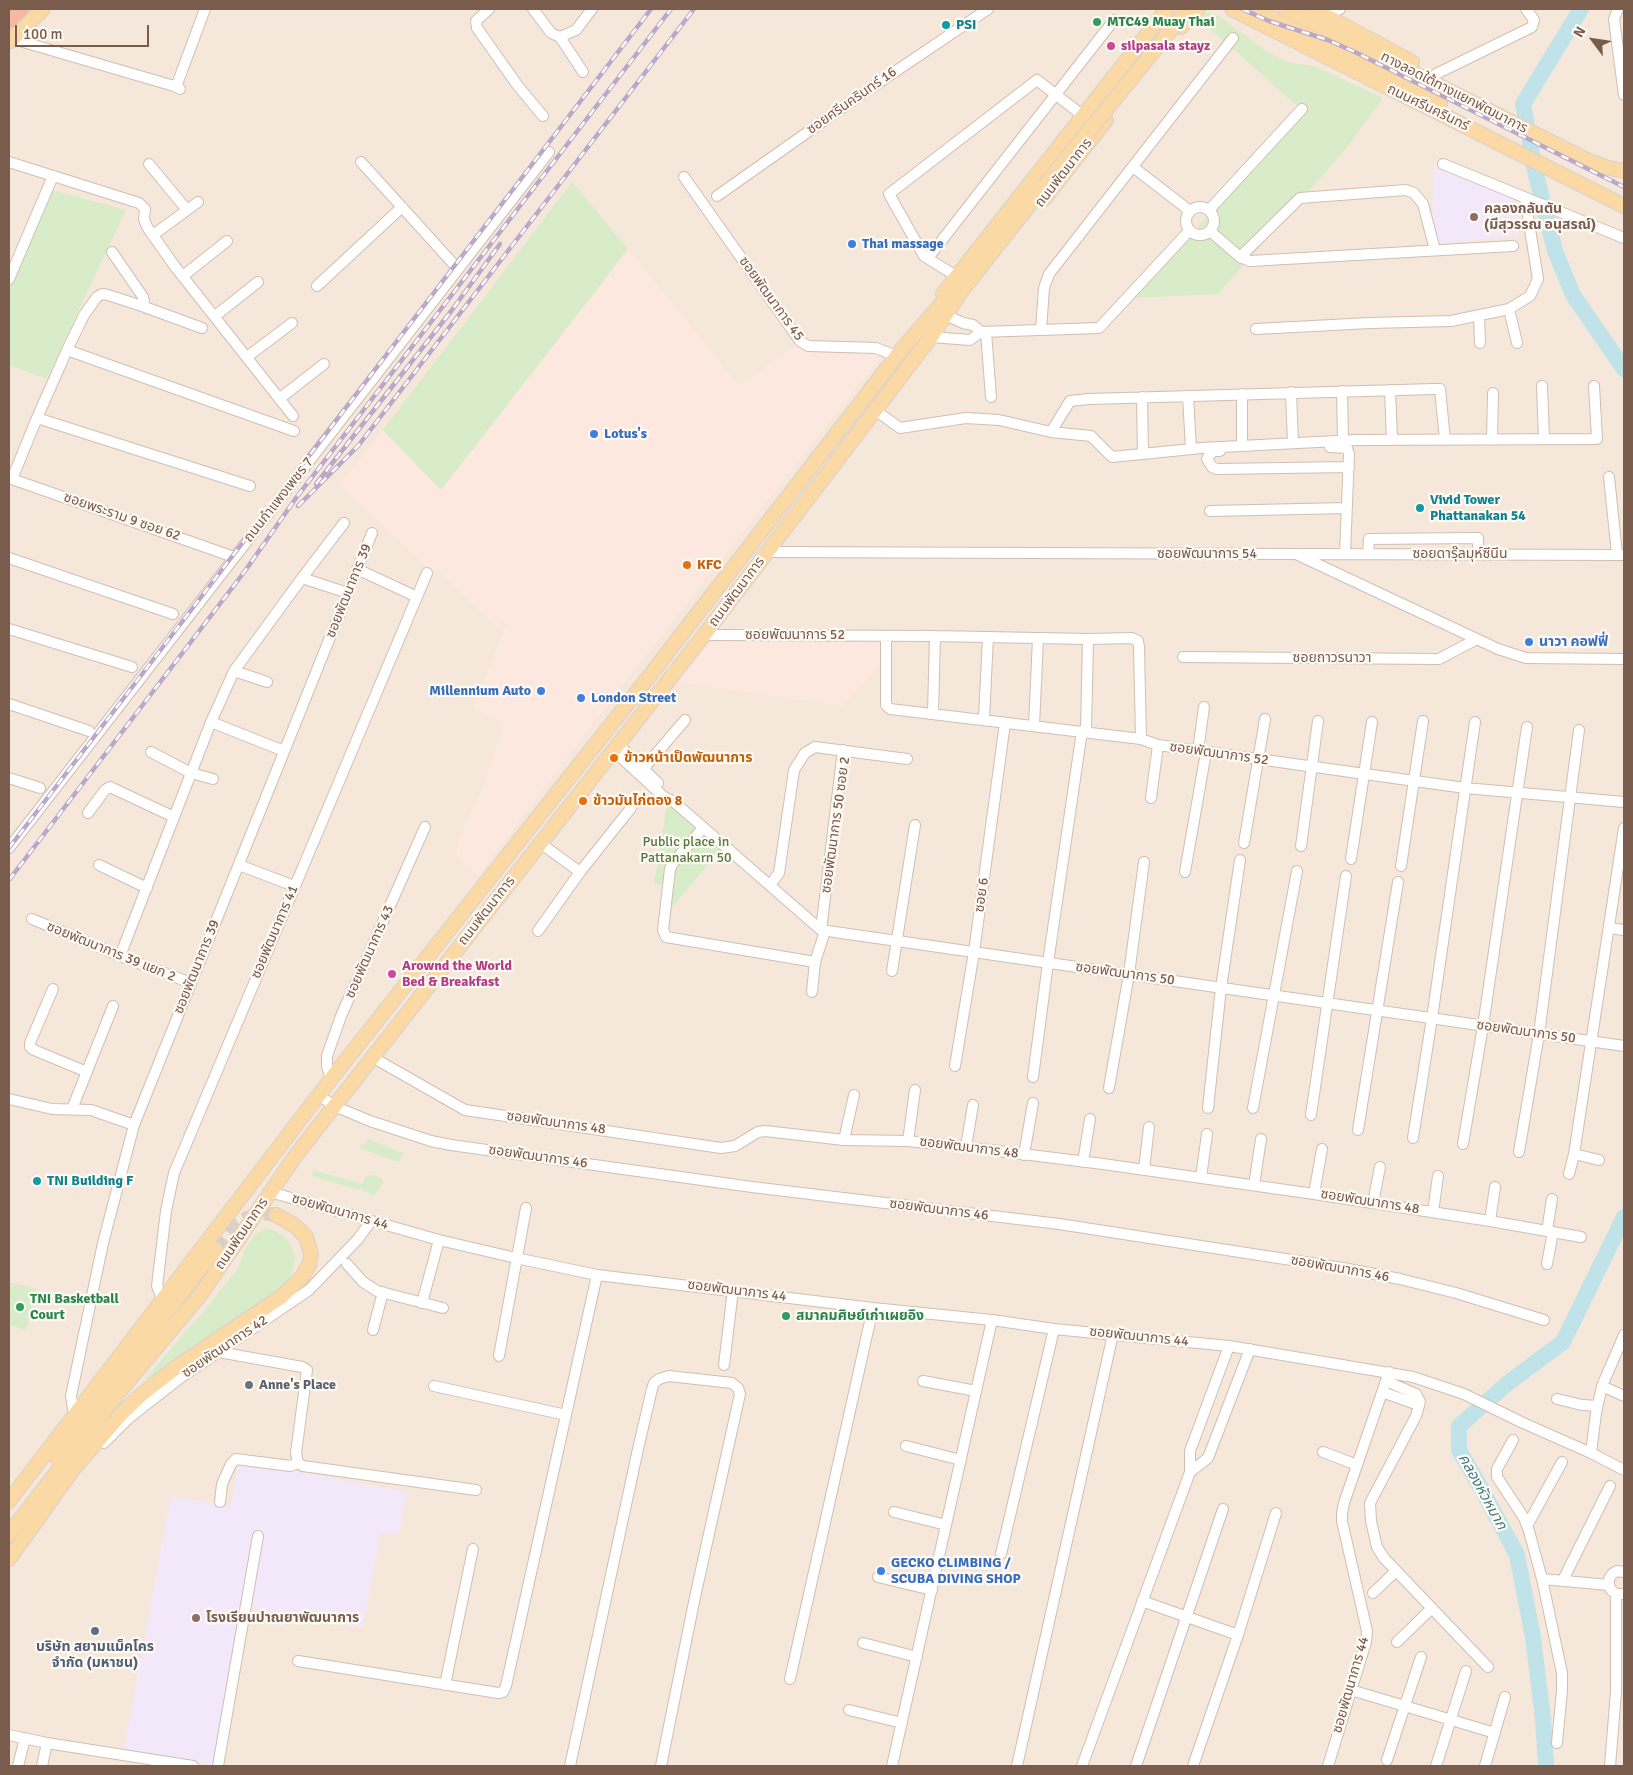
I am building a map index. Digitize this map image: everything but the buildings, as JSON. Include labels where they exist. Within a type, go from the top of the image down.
[{"type":"highway","points":[[9,21],[21,9]]},
{"type":"main road","points":[[9,13],[13,9]]},
{"type":"main road","points":[[11,40],[43,9]]},
{"type":"main road","name":"ถนนพัฒนาการ","points":[[923,324],[956,276],[1121,67],[1159,15],[1167,9]]},
{"type":"main road","points":[[1190,10],[1208,9]]},
{"type":"main road","name":"ถนนศรีนครินทร์","points":[[1232,9],[1252,13],[1501,139],[1624,206]]},
{"type":"main road","name":"ทางลอดใต้ทางแยกพัฒนาการ","points":[[1286,9],[1497,110]]},
{"type":"main road","points":[[1313,9],[1436,74],[1497,110],[1545,135],[1624,171]]},
{"type":"main road","name":"ถนนพัฒนาการ","points":[[931,337],[950,316],[1139,78],[1190,10]]},
{"type":"main road","name":"ถนนพัฒนาการ","points":[[9,1501],[331,1079],[651,674],[896,356],[1190,10]]},
{"type":"main road","points":[[1121,67],[1130,66],[1137,71],[1139,78]]},
{"type":"main road","name":"ถนนพัฒนาการ","points":[[9,1534],[118,1393],[201,1294],[296,1155],[768,552],[931,337],[960,293],[1043,183]]},
{"type":"main road","points":[[9,1559],[74,1468],[109,1426],[142,1394],[178,1366],[281,1297],[302,1277],[309,1265],[311,1254],[306,1237],[294,1225],[276,1215]]},
{"type":"main road","points":[[9,1519],[215,1249]]},
{"type":"street","points":[[11,40],[178,88],[205,9]]},
{"type":"street","points":[[489,9],[476,21],[477,28],[518,86],[543,116]]},
{"type":"street","points":[[533,9],[551,33],[558,36],[583,72]]},
{"type":"street","points":[[558,36],[576,30],[592,9]]},
{"type":"street","name":"ซอยศรีนครินทร์ 16","points":[[717,196],[859,96],[988,9]]},
{"type":"street","points":[[1326,16],[1340,9]]},
{"type":"street","points":[[1436,74],[1532,27],[1534,20],[1526,9]]},
{"type":"street","points":[[1618,9],[1614,19],[1624,95]]},
{"type":"street","points":[[928,258],[1114,20]]},
{"type":"street","points":[[1041,330],[1044,288],[1047,277],[1233,38]]},
{"type":"street","points":[[956,276],[924,256],[888,194],[1037,80],[1082,115]]},
{"type":"street","points":[[1209,210],[1302,109]]},
{"type":"street","name":"ถนนกำแพงเพชร 7","points":[[9,848],[550,152]]},
{"type":"street","points":[[9,162],[140,203],[145,208],[144,219],[147,227],[293,416]]},
{"type":"street","points":[[361,162],[458,269]]},
{"type":"street","points":[[148,164],[187,210]]},
{"type":"street","points":[[1443,164],[1624,238]]},
{"type":"street","points":[[1133,167],[1190,211]]},
{"type":"street","points":[[9,279],[53,176]]},
{"type":"street","name":"ซอยพัฒนาการ 45","points":[[684,177],[800,341],[808,346],[876,348],[896,356]]},
{"type":"street","points":[[1240,257],[1300,198],[1406,190],[1414,193],[1423,204],[1435,250]]},
{"type":"street","points":[[1256,329],[1451,321],[1509,308],[1530,296],[1538,279],[1525,198]]},
{"type":"street","points":[[153,235],[198,202]]},
{"type":"street","points":[[317,286],[402,207]]},
{"type":"street","points":[[1198,207],[1209,210],[1214,220],[1210,230],[1200,235],[1190,230],[1186,220],[1190,211],[1198,207]]},
{"type":"street","points":[[931,337],[970,340],[984,332],[1099,328],[1190,230]]},
{"type":"street","points":[[1210,230],[1240,257],[1250,261],[1513,246]]},
{"type":"street","points":[[183,276],[228,241]]},
{"type":"street","points":[[112,252],[143,296],[144,302],[142,306]]},
{"type":"street","points":[[215,316],[258,282]]},
{"type":"street","points":[[10,479],[67,350],[84,315],[97,297],[102,294],[108,295],[202,328]]},
{"type":"street","points":[[1509,308],[1517,344]]},
{"type":"street","points":[[950,316],[962,323],[973,325],[984,332]]},
{"type":"street","points":[[1479,316],[1480,343]]},
{"type":"street","points":[[247,358],[292,323]]},
{"type":"street","points":[[984,332],[991,397]]},
{"type":"street","points":[[67,350],[294,431]]},
{"type":"street","points":[[279,399],[324,364]]},
{"type":"street","points":[[1542,386],[1544,439]]},
{"type":"street","points":[[875,410],[900,428],[966,418],[999,420],[1051,432],[1091,436],[1112,457],[1191,449],[1343,440],[1597,439],[1594,386]]},
{"type":"street","points":[[1051,432],[1070,401],[1088,398],[1440,389],[1445,440]]},
{"type":"street","points":[[1390,390],[1392,440]]},
{"type":"street","points":[[1342,391],[1343,440]]},
{"type":"street","points":[[1291,392],[1293,443]]},
{"type":"street","points":[[1492,439],[1493,393]]},
{"type":"street","points":[[1242,394],[1242,446]]},
{"type":"street","points":[[1188,396],[1191,449]]},
{"type":"street","points":[[1142,397],[1143,454]]},
{"type":"street","points":[[37,418],[250,486]]},
{"type":"street","points":[[1345,554],[1350,454],[1347,448],[1214,451],[1207,459],[1212,467],[1217,469],[1349,467]]},
{"type":"street","points":[[1609,478],[1620,554]]},
{"type":"street","name":"ซอยพระราม 9 ซอย 62","points":[[10,479],[234,557]]},
{"type":"street","points":[[1210,511],[1346,508]]},
{"type":"street","points":[[120,956],[211,722],[234,671],[344,524]]},
{"type":"street","name":"ซอยพัฒนาการ 39","points":[[74,1415],[71,1396],[99,1262],[134,1125],[372,533]]},
{"type":"street","points":[[1368,554],[1369,539],[1478,538],[1478,554]]},
{"type":"street","name":"ซอยพัฒนาการ 54","points":[[768,552],[1296,554],[1498,649],[1526,658],[1624,659]]},
{"type":"street","name":"ซอยดารุ๊ลมุห์ซีนีน","points":[[1296,554],[1620,554]]},
{"type":"street","points":[[9,558],[174,614]]},
{"type":"street","points":[[358,569],[417,597]]},
{"type":"street","name":"ซอยพัฒนาการ 41","points":[[162,1299],[157,1286],[166,1210],[174,1174],[427,573]]},
{"type":"street","points":[[302,578],[348,593]]},
{"type":"street","points":[[9,629],[132,667]]},
{"type":"street","name":"ซอยพัฒนาการ 52","points":[[704,635],[1132,638],[1138,641],[1140,647],[1141,738]]},
{"type":"street","name":"ซอยพัฒนาการ 52","points":[[886,636],[887,706],[890,709],[1141,738],[1158,745],[1465,788],[1624,802]]},
{"type":"street","points":[[933,713],[935,636]]},
{"type":"street","points":[[984,719],[988,637]]},
{"type":"street","points":[[1034,726],[1038,638]]},
{"type":"street","points":[[1033,1077],[1048,963],[1084,732],[1088,639]]},
{"type":"street","name":"ซอยถาวรนาวา","points":[[1182,657],[1438,659],[1477,639]]},
{"type":"street","points":[[234,671],[268,682]]},
{"type":"street","points":[[9,704],[89,730]]},
{"type":"street","points":[[1185,872],[1202,751],[1204,707]]},
{"type":"street","points":[[1244,842],[1265,719]]},
{"type":"street","points":[[644,768],[685,720]]},
{"type":"street","points":[[1301,846],[1318,721]]},
{"type":"street","points":[[1400,866],[1423,721]]},
{"type":"street","points":[[211,722],[284,750]]},
{"type":"street","points":[[1351,859],[1372,722]]},
{"type":"street","points":[[1414,1138],[1475,722]]},
{"type":"street","name":"ซอย 6","points":[[955,1066],[974,952],[1006,723]]},
{"type":"street","points":[[1463,1144],[1483,1026],[1527,728]]},
{"type":"street","points":[[1519,1152],[1539,1034],[1571,798],[1578,730]]},
{"type":"street","points":[[1151,798],[1158,745]]},
{"type":"street","points":[[770,885],[779,873],[794,770],[798,762],[805,753],[815,747],[844,750]]},
{"type":"street","points":[[616,748],[644,768],[668,793],[673,801],[823,930]]},
{"type":"street","points":[[616,748],[664,797],[673,801]]},
{"type":"street","name":"ซอยพัฒนาการ 50 ซอย 2","points":[[812,992],[815,962],[823,930],[844,750],[907,759]]},
{"type":"street","points":[[151,752],[191,773],[213,779]]},
{"type":"street","points":[[9,778],[40,788]]},
{"type":"street","points":[[88,813],[105,790],[110,787],[174,817]]},
{"type":"street","points":[[538,931],[580,872],[631,808]]},
{"type":"street","points":[[892,971],[916,825]]},
{"type":"street","name":"ซอยพัฒนาการ 43","points":[[331,1079],[327,1066],[327,1056],[341,1016],[425,827]]},
{"type":"street","points":[[703,828],[670,869],[662,930],[666,937],[815,962]]},
{"type":"street","points":[[1569,1174],[1592,1042],[1624,828]]},
{"type":"street","points":[[540,844],[580,872]]},
{"type":"street","points":[[1208,1108],[1221,988],[1240,860]]},
{"type":"street","points":[[1109,1088],[1129,974],[1144,862]]},
{"type":"street","points":[[99,865],[147,888]]},
{"type":"street","points":[[239,865],[294,886]]},
{"type":"street","points":[[1253,1108],[1297,871]]},
{"type":"street","points":[[1311,1115],[1346,876]]},
{"type":"street","points":[[1358,1130],[1398,882]]},
{"type":"street","name":"ซอยพัฒนาการ 39 แยก 2","points":[[32,920],[191,983]]},
{"type":"street","points":[[1609,928],[1624,930]]},
{"type":"street","name":"ซอยพัฒนาการ 50","points":[[823,930],[1624,1046]]},
{"type":"street","points":[[53,989],[30,1047],[87,1072]]},
{"type":"street","points":[[72,1109],[113,1006]]},
{"type":"street","name":"ซอยพัฒนาการ 48","points":[[372,1057],[465,1110],[721,1148],[735,1146],[758,1132],[765,1131],[844,1140],[908,1141],[966,1147],[1201,1177],[1433,1212],[1581,1237]]},
{"type":"street","points":[[908,1141],[915,1090]]},
{"type":"street","name":"ซอยพัฒนาการ 46","points":[[319,1095],[334,1106],[370,1121],[431,1141],[451,1145],[752,1187],[1059,1224],[1343,1268],[1400,1279],[1456,1293],[1544,1320]]},
{"type":"street","points":[[844,1140],[854,1095]]},
{"type":"street","points":[[9,1099],[52,1108],[91,1110],[134,1125]]},
{"type":"street","points":[[1024,1154],[1033,1103]]},
{"type":"street","points":[[966,1147],[973,1105]]},
{"type":"street","points":[[1083,1162],[1090,1119]]},
{"type":"street","points":[[1144,1170],[1150,1127]]},
{"type":"street","points":[[1201,1177],[1207,1134]]},
{"type":"street","points":[[1254,1185],[1261,1139]]},
{"type":"street","points":[[1314,1194],[1322,1149]]},
{"type":"street","points":[[1574,1154],[1599,1160]]},
{"type":"street","points":[[1373,1203],[1380,1167]]},
{"type":"street","points":[[1433,1212],[1438,1176]]},
{"type":"street","points":[[1490,1221],[1495,1187]]},
{"type":"street","name":"ซอยพัฒนาการ 44","points":[[270,1192],[439,1240],[597,1275],[872,1308],[992,1320],[1054,1329],[1229,1346],[1387,1377],[1413,1377],[1464,1394],[1624,1470]]},
{"type":"street","points":[[1547,1264],[1552,1198]]},
{"type":"street","points":[[499,1356],[526,1208]]},
{"type":"street","name":"ซอยพัฒนาการ 42","points":[[74,1468],[137,1412],[180,1378],[309,1290],[358,1239],[371,1221]]},
{"type":"street","points":[[422,1303],[439,1240]]},
{"type":"street","points":[[347,1264],[362,1282],[384,1292],[443,1308]]},
{"type":"street","points":[[298,1661],[445,1685],[498,1693],[503,1692],[597,1275]]},
{"type":"street","points":[[724,1365],[733,1290]]},
{"type":"street","points":[[373,1330],[384,1292]]},
{"type":"street","points":[[790,1679],[872,1308]]},
{"type":"street","points":[[892,1766],[992,1320]]},
{"type":"street","points":[[1001,1554],[1054,1329]]},
{"type":"street","points":[[1017,1766],[1113,1334]]},
{"type":"street","points":[[1591,1453],[1597,1406],[1602,1386],[1623,1340]]},
{"type":"street","points":[[1082,1766],[1190,1472],[1190,1451],[1229,1346]]},
{"type":"street","points":[[1190,1472],[1208,1458],[1250,1349]]},
{"type":"street","points":[[219,1352],[302,1367],[307,1370],[296,1453],[298,1463]]},
{"type":"street","points":[[570,1766],[652,1389],[654,1383],[659,1379],[669,1376],[732,1384],[738,1388],[740,1394],[695,1596],[661,1766]]},
{"type":"street","points":[[1387,1377],[1416,1394],[1420,1402],[1416,1416],[1370,1503],[1369,1509],[1377,1547],[1396,1571],[1488,1667]]},
{"type":"street","name":"ซอยพัฒนาการ 44","points":[[1328,1766],[1366,1642],[1366,1631],[1342,1521],[1344,1503],[1387,1377]]},
{"type":"street","points":[[923,1382],[976,1391]]},
{"type":"street","points":[[434,1386],[566,1415]]},
{"type":"street","points":[[1602,1386],[1624,1396]]},
{"type":"street","points":[[1382,1392],[1413,1403],[1420,1402]]},
{"type":"street","points":[[1557,1399],[1582,1405],[1597,1406]]},
{"type":"street","points":[[1513,1440],[1497,1469],[1497,1477],[1517,1506],[1527,1526],[1542,1578],[1562,1673],[1558,1743]]},
{"type":"street","points":[[906,1446],[961,1460]]},
{"type":"street","points":[[1323,1452],[1357,1465]]},
{"type":"street","points":[[220,1502],[222,1484],[231,1464],[236,1459],[290,1466],[298,1463],[307,1468],[476,1490]]},
{"type":"street","points":[[1527,1526],[1562,1462]]},
{"type":"street","points":[[1563,1580],[1610,1486]]},
{"type":"street","points":[[1136,1766],[1223,1509]]},
{"type":"street","points":[[894,1512],[946,1525]]},
{"type":"street","points":[[1193,1766],[1238,1635],[1276,1513]]},
{"type":"street","points":[[218,1766],[258,1536]]},
{"type":"street","points":[[445,1685],[473,1549]]},
{"type":"street","points":[[1373,1593],[1396,1571]]},
{"type":"street","points":[[1610,1766],[1616,1692],[1620,1594],[1612,1590],[1609,1585],[1609,1579],[1617,1571],[1624,1572]]},
{"type":"street","points":[[878,1577],[932,1590]]},
{"type":"street","points":[[1542,1578],[1609,1585]]},
{"type":"street","points":[[1142,1601],[1238,1635]]},
{"type":"street","points":[[1397,1642],[1432,1608]]},
{"type":"street","points":[[863,1643],[917,1656]]},
{"type":"street","points":[[1387,1760],[1420,1657]]},
{"type":"street","points":[[1436,1766],[1466,1671]]},
{"type":"street","points":[[1351,1690],[1495,1733]]},
{"type":"street","points":[[1485,1766],[1505,1697]]},
{"type":"street","points":[[849,1710],[902,1723]]},
{"type":"street","points":[[9,1735],[139,1762],[193,1766]]},
{"type":"street","points":[[18,1766],[25,1738]]},
{"type":"street","points":[[42,1766],[47,1743]]},
{"type":"shaded area","points":[[9,9],[1624,9],[1624,1766],[9,1766]]},
{"type":"shaded area","name":"คลองกลันตัน (มีสุวรรณ อนุสรณ์)","points":[[1433,165],[1514,198],[1519,236],[1432,244]]},
{"type":"shaded area","points":[[628,249],[739,386],[797,345],[883,354],[631,674],[478,875],[462,863],[457,854],[458,841],[484,785],[504,722],[473,708],[507,624],[501,621],[497,627],[438,571],[435,570],[433,573],[340,485],[383,430],[441,490]]},
{"type":"shaded area","points":[[709,640],[882,640],[882,662],[842,706],[676,682]]},
{"type":"shaded area","name":"โรงเรียนปาณยาพัฒนาการ","points":[[239,1461],[407,1492],[399,1535],[381,1532],[363,1628],[246,1607],[216,1766],[124,1749],[171,1496],[230,1506]]},
{"type":"green space","points":[[1203,12],[1219,16],[1266,51],[1287,62],[1314,66],[1383,98],[1349,145],[1218,294],[1133,298],[1303,111],[1198,18]]},
{"type":"green space","points":[[572,182],[628,249],[441,490],[383,430]]},
{"type":"green space","points":[[52,190],[126,210],[46,379],[9,365],[9,290]]},
{"type":"green space","name":"Public place in Pattanakarn 50","points":[[667,805],[674,806],[723,847],[672,907],[665,905],[667,886],[654,883]]},
{"type":"green space","points":[[369,1139],[404,1154],[399,1162],[359,1148]]},
{"type":"green space","points":[[313,1170],[362,1184],[366,1176],[375,1175],[384,1181],[374,1196],[361,1189],[361,1186],[359,1190],[312,1176]]},
{"type":"green space","points":[[265,1228],[276,1231],[285,1237],[290,1244],[295,1256],[293,1270],[288,1281],[274,1295],[142,1383],[206,1309],[238,1268],[247,1245],[255,1235]]},
{"type":"green space","name":"TNI Basketball Court","points":[[9,1282],[37,1289],[26,1330],[9,1325]]},
{"type":"waterway","name":"คลองหัวหมาก","points":[[1581,9],[1523,104],[1536,175],[1555,251],[1573,295],[1624,369]]},
{"type":"waterway","name":"คลองหัวหมาก","points":[[1546,1766],[1543,1719],[1533,1637],[1517,1555],[1459,1450],[1459,1426],[1508,1383],[1563,1342],[1624,1217]]},
{"type":"tunnel","points":[[215,1249],[232,1229],[247,1218],[262,1213],[276,1215]]},
{"type":"railway","points":[[9,848],[651,9]]},
{"type":"railway","points":[[9,880],[245,571],[296,498],[671,9]]},
{"type":"railway","points":[[298,506],[358,446],[694,9]]},
{"type":"railway","points":[[1242,9],[1269,21],[1328,40],[1359,54],[1624,187]]},
{"type":"railway","points":[[316,484],[452,310],[500,244]]},
{"type":"place","name":"MTC49 Muay Thai","points":[[1097,22]]},
{"type":"place","name":"PSI","points":[[946,25]]},
{"type":"place","name":"silpasala stayz","points":[[1111,46]]},
{"type":"place","name":"คลองกลันตัน (มีสุวรรณ อนุสรณ์)","points":[[1474,217]]},
{"type":"place","name":"Thai massage","points":[[852,244]]},
{"type":"place","name":"Lotus's","points":[[594,434]]},
{"type":"place","name":"Vivid Tower Phattanakan 54","points":[[1420,508]]},
{"type":"place","name":"KFC","points":[[687,565]]},
{"type":"place","name":"นาวา คอฟฟี่","points":[[1529,642]]},
{"type":"place","name":"Millennium Auto","points":[[541,691]]},
{"type":"place","name":"London Street","points":[[581,698]]},
{"type":"place","name":"ข้าวหน้าเป็ดพัฒนาการ","points":[[614,758]]},
{"type":"place","name":"ข้าวมันไก่ตอง 8","points":[[583,801]]},
{"type":"place","name":"Arownd the World Bed & Breakfast","points":[[392,974]]},
{"type":"place","name":"TNI Building F","points":[[37,1181]]},
{"type":"place","name":"TNI Basketball Court","points":[[20,1307]]},
{"type":"place","name":"สมาคมศิษย์เก่าเผยอิง","points":[[786,1316]]},
{"type":"place","name":"Anne's Place","points":[[249,1385]]},
{"type":"place","name":"GECKO CLIMBING / SCUBA DIVING SHOP","points":[[881,1571]]},
{"type":"place","name":"โรงเรียนปาณยาพัฒนาการ","points":[[196,1618]]},
{"type":"place","name":"บริษัท สยามแม็คโคร จำกัด (มหาชน)","points":[[95,1631]]}]
